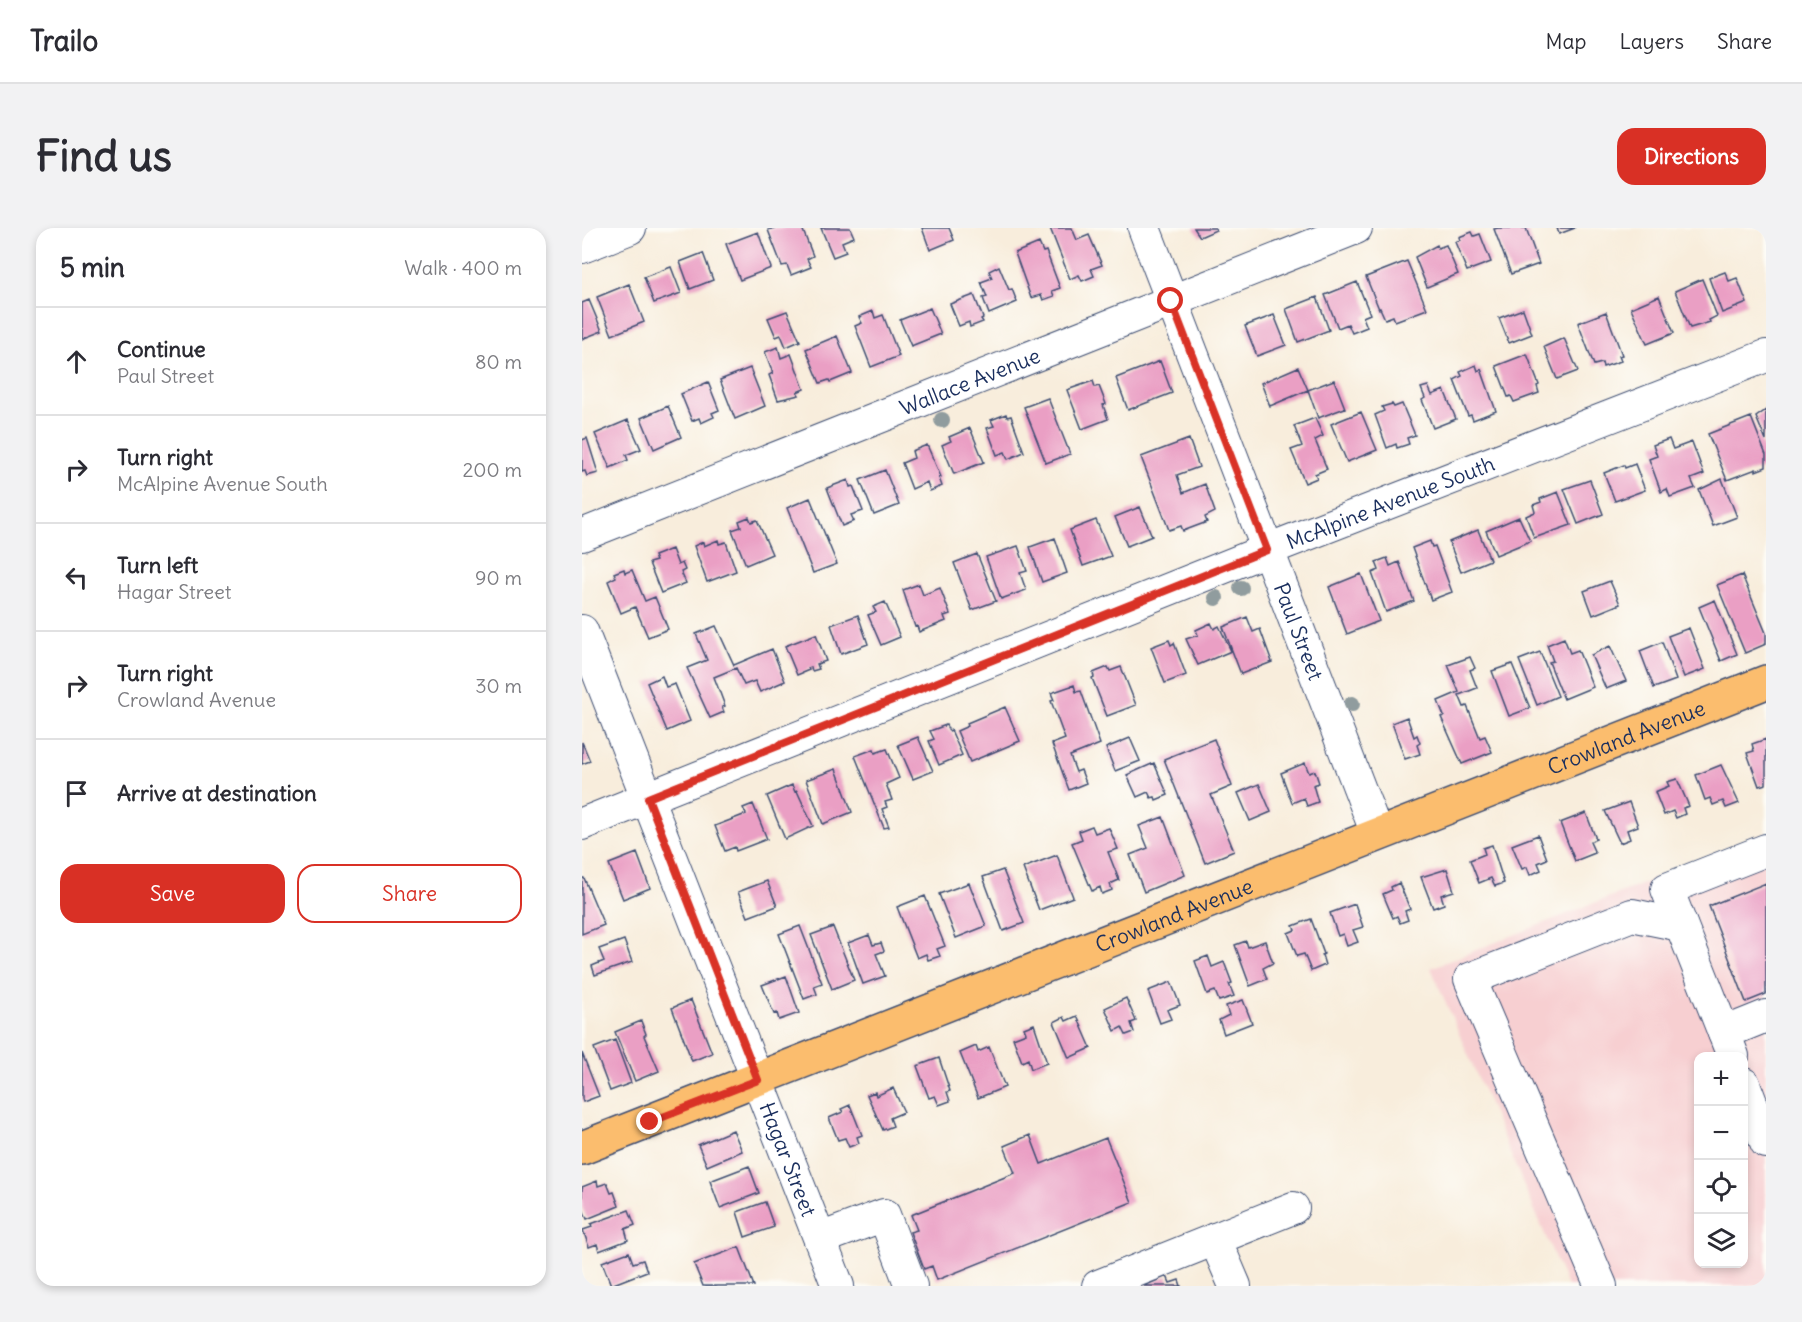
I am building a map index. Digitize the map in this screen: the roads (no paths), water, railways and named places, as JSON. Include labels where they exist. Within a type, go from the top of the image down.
[{"type":"main road","name":"Crowland Avenue","points":[[582,1148],[1766,682]]},
{"type":"street","points":[[582,247],[630,228]]},
{"type":"street","name":"Paul Street","points":[[1144,228],[1377,834]]},
{"type":"street","name":"Wallace Avenue","points":[[582,535],[1356,228]]},
{"type":"street","name":"McAlpine Avenue South","points":[[582,824],[1267,550],[1766,356]]},
{"type":"street","name":"Hagar Street","points":[[582,631],[838,1286]]},
{"type":"street","points":[[1766,850],[1667,889],[1728,1045],[1766,1016]]},
{"type":"street","points":[[1601,1286],[1470,979],[1632,915],[1681,925]]},
{"type":"street","points":[[1748,1096],[1766,1142]]},
{"type":"street","points":[[1098,1286],[1293,1208]]},
{"type":"street","points":[[820,1239],[884,1215],[911,1286]]},
{"type":"street","points":[[1215,1239],[1235,1286]]}]
